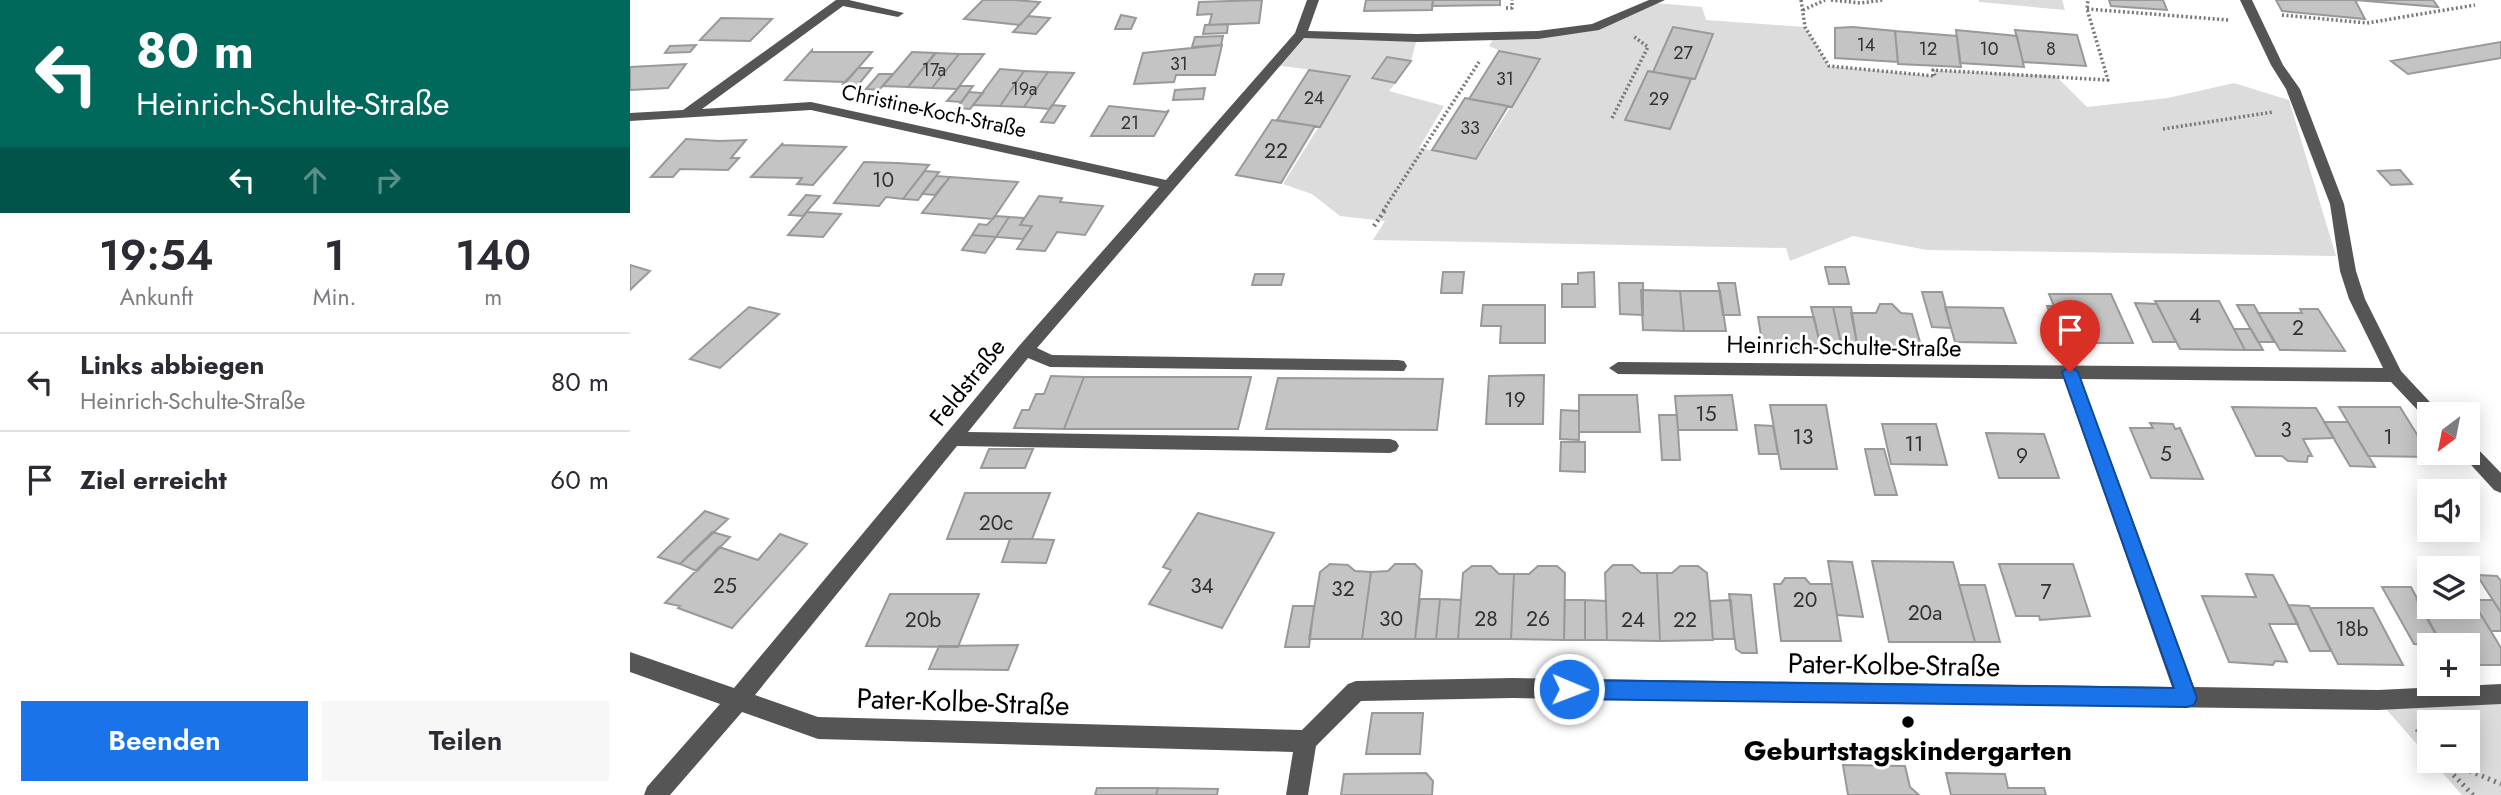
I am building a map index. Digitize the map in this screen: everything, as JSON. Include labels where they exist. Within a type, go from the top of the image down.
[{"type":"street","name":"Feldstraße","points":[[655,795],[737,701],[1025,350],[1301,34],[1313,0]]},
{"type":"street","points":[[1301,34],[1417,38],[1538,35],[1595,27],[1659,0]]},
{"type":"street","points":[[686,114],[836,1],[898,13]]},
{"type":"street","points":[[2252,11],[2300,108],[2337,204],[2348,271],[2357,299],[2395,375],[2421,402]]},
{"type":"street","name":"Christine-Koch-Straße","points":[[630,117],[811,106],[1170,185]]},
{"type":"street","points":[[1025,350],[1050,361],[1398,366]]},
{"type":"street","name":"Heinrich-Schulte-Straße","points":[[1618,368],[2395,375]]},
{"type":"street","points":[[2070,372],[2187,698]]},
{"type":"street","points":[[952,439],[1390,446]]},
{"type":"street","points":[[2480,463],[2501,485]]},
{"type":"street","name":"Pater-Kolbe-Straße","points":[[630,662],[818,728],[1306,741],[1356,691],[1513,688],[2378,700],[2501,694]]},
{"type":"street","points":[[1297,795],[1306,741]]},
{"type":"path","points":[[1511,8],[1512,0]]},
{"type":"path","points":[[1801,0],[1805,27],[1829,66],[1935,76],[1933,70],[2108,80],[2087,9],[2088,0]]},
{"type":"path","points":[[1803,10],[1825,0]]},
{"type":"path","points":[[1831,0],[1861,3],[1883,0]]},
{"type":"path","points":[[2087,9],[2252,11],[2367,23],[2475,5]]},
{"type":"path","points":[[1612,20],[1648,47],[1612,118]]},
{"type":"path","points":[[1374,226],[1495,36]]},
{"type":"path","points":[[2163,130],[2300,108]]},
{"type":"path","points":[[2452,773],[2473,795]]},
{"type":"path","points":[[2476,773],[2501,783]]},
{"type":"shaded area","points":[[2062,0],[2065,10],[1979,2]]},
{"type":"shaded area","points":[[1655,3],[1702,7],[1706,20],[1805,27],[1829,66],[1935,76],[1933,70],[2056,76],[2087,107],[2168,98],[2234,83],[2289,100],[2336,256],[1927,250],[1853,236],[1790,261],[1786,248],[1373,240],[1385,221],[1340,216],[1312,194],[1283,184],[1351,75],[1274,65],[1301,34],[1417,38],[1411,61],[1387,56],[1370,78],[1395,84],[1389,91],[1444,106],[1419,148],[1477,159],[1541,60],[1489,46],[1495,36],[1595,27]]},
{"type":"shaded area","points":[[2501,694],[2501,795],[2462,795],[2443,773],[2480,773],[2480,710],[2417,710],[2417,744],[2378,700]]},
{"type":"building","points":[[983,0],[1040,2],[1020,25],[964,19]]},
{"type":"building","points":[[1262,0],[1259,23],[1209,25],[1212,14],[1197,15],[1199,2]]},
{"type":"building","points":[[1366,0],[1433,0],[1432,10],[1364,11]]},
{"type":"building","points":[[1433,0],[1500,0],[1500,5],[1432,6]]},
{"type":"building","points":[[2109,0],[2163,0],[2167,10],[2111,6]]},
{"type":"building","points":[[2276,0],[2355,0],[2365,19],[2282,11]]},
{"type":"building","points":[[2355,0],[2433,0],[2438,7]]},
{"type":"building","points":[[1121,15],[1136,18],[1131,29],[1115,29]]},
{"type":"building","points":[[1028,16],[1050,18],[1036,34],[1013,32]]},
{"type":"building","points":[[721,18],[772,19],[750,41],[700,40]]},
{"type":"building","points":[[1228,24],[1227,33],[1203,34],[1205,25]]},
{"type":"building","points":[[1673,27],[1713,34],[1695,79],[1653,72]]},
{"type":"building","points":[[1835,28],[1895,31],[1898,62],[1835,58]]},
{"type":"building","points":[[1956,30],[2017,36],[2024,67],[1960,63]]},
{"type":"building","points":[[2015,30],[2077,35],[2086,66],[2023,62]]},
{"type":"building","points":[[1895,31],[1957,36],[1961,67],[1898,64]]},
{"type":"building","points":[[1223,36],[1221,45],[1192,47],[1195,37]]},
{"type":"building","points":[[2501,42],[2501,58],[2408,74],[2391,61]]},
{"type":"building","points":[[696,45],[690,52],[665,53],[670,46]]},
{"type":"building","points":[[1222,45],[1215,75],[1176,75],[1174,82],[1134,84],[1143,53]]},
{"type":"building","points":[[812,50],[872,52],[846,82],[785,80]]},
{"type":"building","points":[[1499,51],[1540,59],[1512,107],[1469,99]]},
{"type":"building","points":[[912,52],[936,53],[908,87],[883,86]]},
{"type":"building","points":[[935,53],[959,54],[932,88],[908,87]]},
{"type":"building","points":[[959,54],[984,54],[957,89],[932,88]]},
{"type":"building","points":[[1387,57],[1411,61],[1395,83],[1372,78]]},
{"type":"building","points":[[686,64],[668,88],[630,90],[630,67]]},
{"type":"building","points":[[858,68],[872,68],[858,85],[843,84]]},
{"type":"building","points":[[1000,69],[1024,71],[1000,106],[973,105]]},
{"type":"building","points":[[1309,70],[1350,76],[1320,127],[1277,120]]},
{"type":"building","points":[[1024,71],[1048,72],[1024,107],[1000,106]]},
{"type":"building","points":[[1648,71],[1691,79],[1670,129],[1625,120]]},
{"type":"building","points":[[1048,72],[1074,73],[1050,109],[1024,107]]},
{"type":"building","points":[[879,74],[893,74],[879,90],[866,89]]},
{"type":"building","points":[[960,86],[973,86],[961,102],[947,101]]},
{"type":"building","points":[[1205,88],[1203,99],[1173,100],[1175,90]]},
{"type":"building","points":[[969,92],[983,93],[970,109],[957,108]]},
{"type":"building","points":[[1465,98],[1508,106],[1476,159],[1432,150]]},
{"type":"building","points":[[1052,105],[1065,106],[1054,123],[1041,122]]},
{"type":"building","points":[[1109,106],[1166,112],[1169,110],[1154,136],[1091,136]]},
{"type":"building","points":[[1272,120],[1315,126],[1281,183],[1236,175]]},
{"type":"building","points":[[686,139],[746,140],[731,158],[739,158],[728,170],[680,169],[673,177],[651,177]]},
{"type":"building","points":[[783,143],[782,145],[846,147],[813,185],[797,184],[802,178],[751,177]]},
{"type":"building","points":[[864,162],[929,165],[903,199],[886,197],[879,206],[834,203]]},
{"type":"building","points":[[2400,170],[2412,184],[2391,185],[2378,171]]},
{"type":"building","points":[[925,171],[939,172],[918,200],[903,199]]},
{"type":"building","points":[[936,176],[950,177],[935,195],[922,194]]},
{"type":"building","points":[[950,177],[1018,182],[993,219],[922,213]]},
{"type":"building","points":[[806,195],[820,196],[803,216],[789,215]]},
{"type":"building","points":[[1039,196],[1062,198],[1060,202],[1103,206],[1085,235],[1057,232],[1045,251],[1017,249],[1032,226],[1020,225]]},
{"type":"building","points":[[807,212],[841,214],[823,237],[788,235]]},
{"type":"building","points":[[995,216],[1009,217],[996,237],[972,235],[979,224],[987,225]]},
{"type":"building","points":[[1009,217],[1024,218],[1020,225],[1032,226],[1023,239],[996,237]]},
{"type":"building","points":[[972,235],[996,237],[985,253],[962,250]]},
{"type":"building","points":[[630,265],[650,271],[630,290]]},
{"type":"building","points":[[1825,267],[1845,267],[1849,284],[1829,284]]},
{"type":"building","points":[[1443,272],[1464,272],[1462,293],[1441,293]]},
{"type":"building","points":[[1594,272],[1595,307],[1562,307],[1562,284],[1578,284],[1578,273]]},
{"type":"building","points":[[1255,274],[1284,274],[1281,285],[1252,285]]},
{"type":"building","points":[[1619,283],[1643,283],[1643,315],[1620,314]]},
{"type":"building","points":[[1718,283],[1735,283],[1740,315],[1723,315]]},
{"type":"building","points":[[1641,290],[1680,291],[1684,331],[1643,330]]},
{"type":"building","points":[[1680,291],[1720,291],[1726,331],[1684,331]]},
{"type":"building","points":[[1922,292],[1942,292],[1951,328],[1932,327]]},
{"type":"building","points":[[2049,294],[2111,294],[2133,343],[2069,343],[2063,329],[2056,328],[2047,306],[2054,306]]},
{"type":"building","points":[[2155,301],[2219,301],[2245,350],[2180,349]]},
{"type":"building","points":[[2135,303],[2157,304],[2176,342],[2153,342]]},
{"type":"building","points":[[1880,304],[1892,304],[1901,313],[1912,314],[1922,349],[1858,349],[1851,313],[1876,313]]},
{"type":"building","points":[[1483,305],[1545,305],[1545,343],[1500,343],[1501,326],[1481,326]]},
{"type":"building","points":[[2237,305],[2254,305],[2274,342],[2258,342]]},
{"type":"building","points":[[749,307],[779,314],[720,368],[690,359]]},
{"type":"building","points":[[1811,307],[1833,307],[1841,344],[1820,344]]},
{"type":"building","points":[[1833,307],[1851,307],[1857,343],[1841,343]]},
{"type":"building","points":[[1945,307],[2003,308],[2016,343],[1955,342]]},
{"type":"building","points":[[2300,309],[2318,309],[2345,351],[2280,350],[2258,313],[2302,313]]},
{"type":"building","points":[[1758,317],[1814,317],[1821,348],[1763,348]]},
{"type":"building","points":[[2234,329],[2251,329],[2263,350],[2245,350]]},
{"type":"building","points":[[1544,375],[1543,424],[1486,424],[1489,376]]},
{"type":"building","points":[[1051,376],[1084,377],[1064,429],[1014,428],[1022,410],[1029,410],[1036,394],[1044,394]]},
{"type":"building","points":[[1084,377],[1251,377],[1238,429],[1064,429]]},
{"type":"building","points":[[1278,378],[1443,379],[1437,430],[1266,429]]},
{"type":"building","points":[[1579,395],[1637,395],[1640,432],[1579,432]]},
{"type":"building","points":[[1732,395],[1737,430],[1678,430],[1675,396]]},
{"type":"building","points":[[1770,405],[1826,405],[1837,469],[1781,469]]},
{"type":"building","points":[[2232,407],[2316,408],[2334,438],[2303,439],[2312,456],[2308,456],[2307,462],[2288,461],[2282,456],[2256,456]]},
{"type":"building","points":[[2339,407],[2400,407],[2417,434],[2417,457],[2368,456]]},
{"type":"building","points":[[1561,410],[1579,411],[1579,440],[1560,439]]},
{"type":"building","points":[[1659,415],[1677,415],[1680,460],[1662,460]]},
{"type":"building","points":[[2324,422],[2348,422],[2375,467],[2350,466]]},
{"type":"building","points":[[2150,423],[2173,424],[2175,429],[2180,428],[2203,479],[2151,478],[2130,428],[2153,428]]},
{"type":"building","points":[[1882,424],[1936,424],[1947,465],[1891,464]]},
{"type":"building","points":[[1755,425],[1773,426],[1778,454],[1759,454]]},
{"type":"building","points":[[1986,433],[2044,434],[2059,478],[1999,478]]},
{"type":"building","points":[[1561,442],[1585,442],[1585,472],[1560,471]]},
{"type":"building","points":[[989,449],[1033,449],[1025,468],[981,468]]},
{"type":"building","points":[[1865,449],[1884,449],[1897,495],[1875,495]]},
{"type":"building","points":[[965,493],[1050,493],[1032,539],[947,539]]},
{"type":"building","points":[[705,511],[728,519],[680,564],[658,557]]},
{"type":"building","points":[[1198,513],[1274,533],[1222,628],[1149,604],[1171,570],[1163,567]]},
{"type":"building","points":[[712,532],[730,537],[697,571],[680,564]]},
{"type":"building","points":[[780,534],[807,544],[732,628],[678,608],[680,606],[665,603],[719,547],[758,560]]},
{"type":"building","points":[[1010,539],[1054,540],[1046,563],[1002,562]]},
{"type":"building","points":[[1828,561],[1852,562],[1863,617],[1837,615]]},
{"type":"building","points":[[1872,561],[1953,562],[1975,642],[1889,642]]},
{"type":"building","points":[[1330,564],[1348,565],[1355,571],[1371,572],[1362,639],[1309,639],[1320,572]]},
{"type":"building","points":[[1395,564],[1415,564],[1422,571],[1415,639],[1362,639],[1371,572],[1388,571]]},
{"type":"building","points":[[1999,564],[2073,564],[2090,616],[2040,620],[2039,616],[2016,616]]},
{"type":"building","points":[[1613,565],[1632,565],[1641,573],[1657,573],[1660,641],[1607,640],[1605,573]]},
{"type":"building","points":[[1472,566],[1491,566],[1499,574],[1514,574],[1511,639],[1458,639],[1463,573]]},
{"type":"building","points":[[1538,566],[1557,566],[1565,573],[1564,640],[1511,639],[1514,574],[1529,574]]},
{"type":"building","points":[[1680,566],[1698,566],[1707,573],[1713,640],[1660,641],[1657,573],[1672,573]]},
{"type":"building","points":[[2246,574],[2273,575],[2298,624],[2269,624],[2287,662],[2275,661],[2273,665],[2229,662],[2202,596],[2256,597]]},
{"type":"building","points":[[2480,575],[2497,576],[2501,581],[2501,613],[2480,580]]},
{"type":"building","points":[[1785,578],[1805,578],[1810,584],[1832,584],[1841,641],[1781,641],[1774,584],[1781,584]]},
{"type":"building","points":[[1959,585],[1985,585],[2000,642],[1975,642]]},
{"type":"building","points":[[2382,587],[2411,587],[2417,598],[2417,619],[2428,619],[2436,633],[2417,633],[2417,644],[2414,644]]},
{"type":"building","points":[[890,594],[979,594],[958,647],[866,646]]},
{"type":"building","points":[[1729,594],[1751,595],[1757,653],[1742,653],[1736,649]]},
{"type":"building","points":[[1420,599],[1440,599],[1436,639],[1415,639]]},
{"type":"building","points":[[1440,599],[1461,600],[1458,639],[1436,639]]},
{"type":"building","points":[[1565,600],[1585,600],[1585,640],[1564,640]]},
{"type":"building","points":[[1585,600],[1606,601],[1607,640],[1585,640]]},
{"type":"building","points":[[1731,600],[1734,639],[1713,639],[1710,601]]},
{"type":"building","points":[[2480,600],[2493,600],[2501,613],[2501,631],[2491,631],[2480,613]]},
{"type":"building","points":[[2288,605],[2309,606],[2331,651],[2310,651]]},
{"type":"building","points":[[1293,606],[1314,606],[1309,647],[1285,647]]},
{"type":"building","points":[[2310,608],[2373,608],[2403,665],[2338,664]]},
{"type":"building","points":[[2480,613],[2501,648],[2501,665],[2480,665],[2480,633],[2435,633],[2427,619],[2480,619]]},
{"type":"building","points":[[1018,645],[1008,670],[929,669],[939,646]]},
{"type":"building","points":[[1372,713],[1423,713],[1420,754],[1366,754]]},
{"type":"building","points":[[1843,765],[1905,766],[1910,787],[1919,795],[1848,795]]},
{"type":"building","points":[[1426,773],[1433,781],[1432,795],[1341,795],[1344,774]]},
{"type":"building","points":[[1946,773],[2005,774],[2008,788],[2044,788],[2046,795],[1951,795]]},
{"type":"building","points":[[1097,788],[1158,788],[1156,795],[1095,795]]},
{"type":"building","points":[[1158,788],[1218,789],[1217,795],[1156,795]]},
{"type":"place","name":"Geburtstagskindergarten","points":[[1908,722]]},
{"type":"route","points":[[1569,689],[1812,695],[2187,698],[2070,372]]}]
